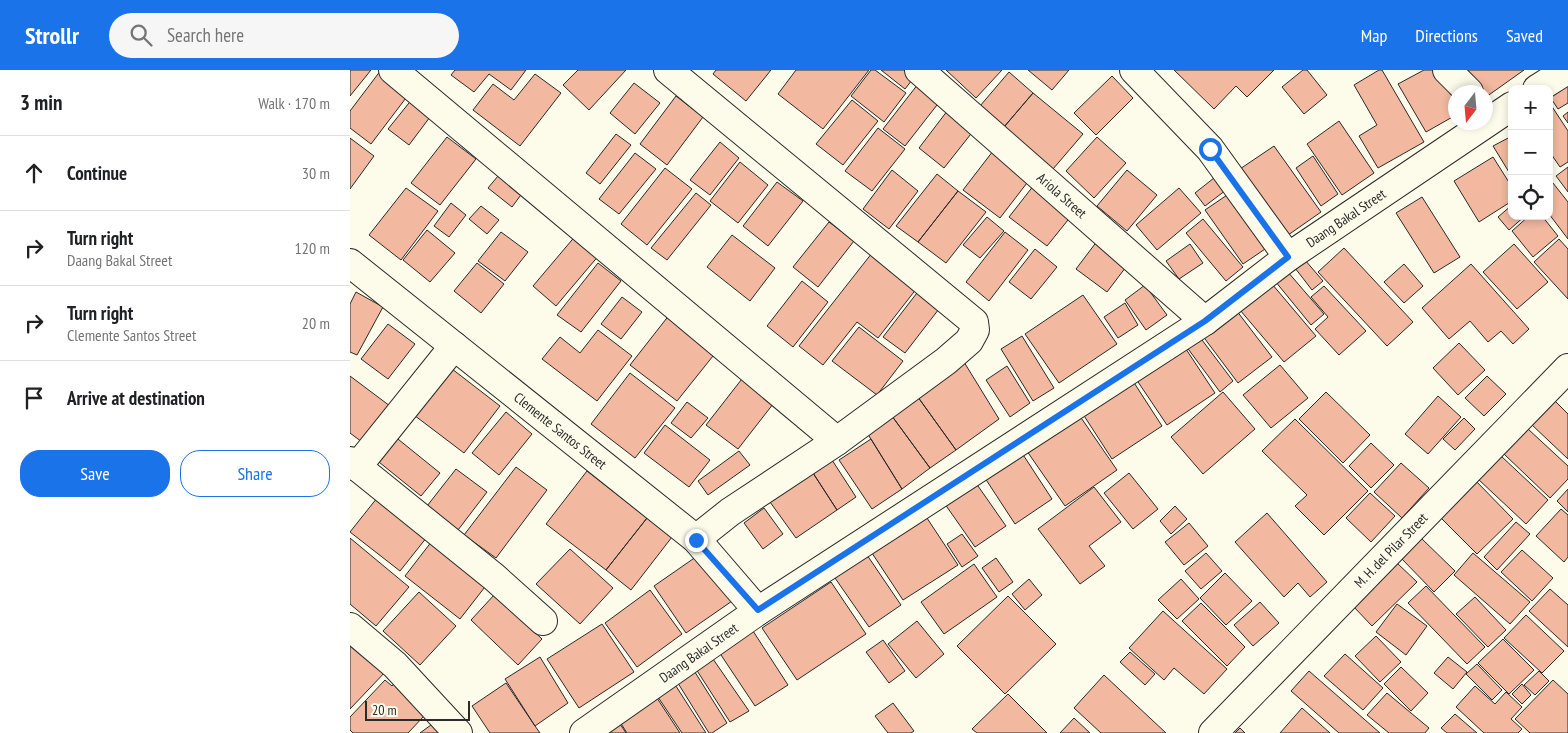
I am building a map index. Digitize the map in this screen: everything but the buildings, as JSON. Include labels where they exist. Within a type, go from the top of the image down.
[{"type":"street","points":[[393,70],[837,441]]},
{"type":"street","points":[[668,70],[974,322],[975,330],[969,341],[946,361],[837,441],[730,512],[696,540]]},
{"type":"street","name":"Ariola Street","points":[[919,70],[1205,321]]},
{"type":"street","points":[[1134,70],[1210,149],[1288,257]]},
{"type":"street","points":[[1447,70],[1462,85]]},
{"type":"street","points":[[1543,85],[1567,70]]},
{"type":"street","name":"Daang Bakal Street","points":[[584,733],[758,610],[1205,321],[1288,257],[1497,111]]},
{"type":"street","name":"Clemente Santos Street","points":[[350,263],[696,540],[758,610]]},
{"type":"street","points":[[454,346],[354,464],[494,577],[544,621]]},
{"type":"street","name":"M. H. del Pilar Street","points":[[1213,733],[1568,368]]},
{"type":"street","points":[[350,627],[395,665],[458,733]]},
{"type":"route","points":[[696,540],[758,610],[1205,321],[1288,257],[1210,149]]}]
